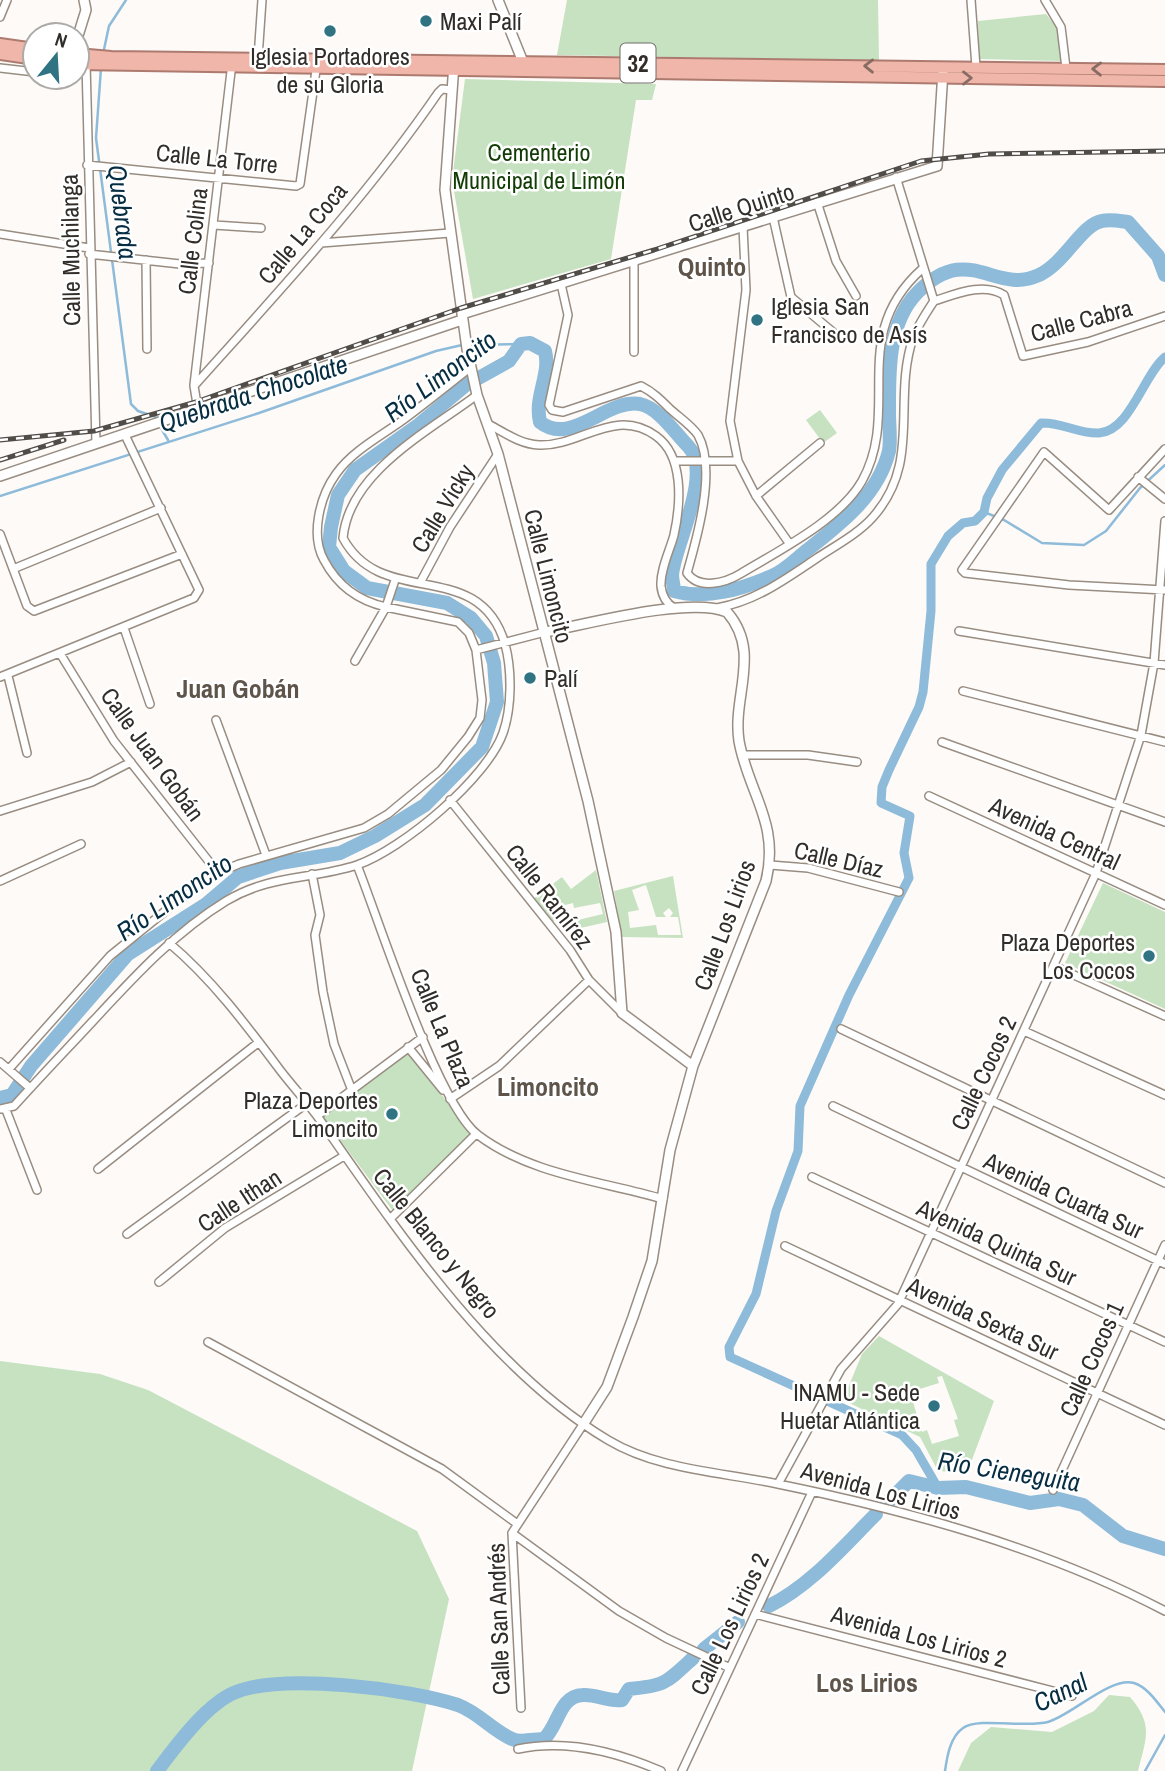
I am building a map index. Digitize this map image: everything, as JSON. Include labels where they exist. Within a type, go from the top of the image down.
[{"type":"highway","points":[[0,44],[21,47]]},
{"type":"highway","points":[[0,54],[21,57]]},
{"type":"highway","name":"32","points":[[232,63],[258,58],[317,64]]},
{"type":"highway","name":"32","points":[[91,60],[943,73],[1165,81]]},
{"type":"highway","name":"32","points":[[943,73],[976,67],[1165,70]]},
{"type":"street","points":[[0,17],[7,0]]},
{"type":"street","points":[[83,21],[86,10],[84,0]]},
{"type":"street","points":[[258,58],[262,0]]},
{"type":"street","points":[[498,0],[525,67]]},
{"type":"street","points":[[971,0],[976,67]]},
{"type":"street","points":[[1045,0],[1061,27],[1066,68]]},
{"type":"street","name":"Calle Colina","points":[[194,386],[232,63]]},
{"type":"street","name":"Calle La Torre","points":[[90,165],[290,186],[300,184],[317,64]]},
{"type":"street","name":"Calle Limoncito","points":[[454,64],[445,190],[466,344],[476,392],[490,425],[545,632],[608,889],[616,932],[622,1013]]},
{"type":"street","points":[[0,68],[21,70]]},
{"type":"street","name":"Calle Quinto","points":[[0,476],[198,411],[561,284],[937,166],[943,73]]},
{"type":"street","name":"Calle La Coca","points":[[194,386],[321,243],[409,135],[438,93],[442,89],[452,90]]},
{"type":"street","name":"Calle Muchilanga","points":[[82,91],[90,165],[89,251],[96,443]]},
{"type":"street","points":[[477,650],[545,632],[675,608],[718,608],[743,603],[762,594],[850,537],[872,519],[886,501],[897,475],[906,442],[905,391],[912,340],[934,301],[896,177]]},
{"type":"street","points":[[817,202],[836,261],[856,296]]},
{"type":"street","points":[[773,217],[791,297],[834,332]]},
{"type":"street","points":[[214,225],[261,228]]},
{"type":"street","points":[[743,227],[746,290],[730,421],[738,461],[756,496],[789,543]]},
{"type":"street","points":[[321,243],[450,233]]},
{"type":"street","points":[[0,234],[100,254],[146,260],[209,263]]},
{"type":"street","points":[[146,260],[147,349]]},
{"type":"street","points":[[634,262],[634,352]]},
{"type":"street","points":[[561,284],[568,315],[549,405],[552,410],[563,412],[641,386],[652,392],[697,434],[705,462],[700,527],[687,573],[691,579],[710,583],[722,582],[789,543],[845,503],[861,483],[875,452],[879,425],[877,362],[885,328],[899,292],[922,269]]},
{"type":"street","name":"Calle Cabra","points":[[934,301],[963,291],[994,288],[1004,295],[1023,356],[1088,342],[1165,316]]},
{"type":"street","points":[[9,1069],[130,938],[218,873],[265,855],[364,828],[414,795],[441,770],[480,718],[482,700],[477,650],[469,633],[458,622],[388,603],[370,603],[343,587],[331,574],[320,552],[318,530],[325,491],[337,472],[357,453],[471,369]]},
{"type":"street","points":[[194,386],[198,411]]},
{"type":"street","points":[[37,1190],[3,1109],[14,1106],[142,968],[169,943],[225,902],[260,883],[358,864],[413,834],[476,774],[503,733],[509,697],[505,643],[492,620],[467,594],[395,580],[364,566],[349,550],[343,538],[344,522],[355,498],[376,471],[476,392]]},
{"type":"street","points":[[490,425],[518,440],[538,445],[551,444],[601,427],[630,424],[657,436],[670,449],[676,461],[674,532],[661,585],[663,597],[675,608]]},
{"type":"street","points":[[27,753],[4,676],[61,655],[194,598],[199,590],[125,435]]},
{"type":"street","points":[[756,496],[820,443]]},
{"type":"street","points":[[1163,590],[1069,585],[963,572],[963,567],[1044,452],[1109,510],[1165,449]]},
{"type":"street","name":"Calle Vicky","points":[[420,583],[450,527],[498,454]]},
{"type":"street","points":[[676,461],[738,461]]},
{"type":"street","points":[[1138,477],[1165,499]]},
{"type":"street","points":[[13,569],[161,508]]},
{"type":"street","name":"Calle Cocos 2","points":[[778,1484],[841,1369],[899,1300],[1096,873],[1141,735],[1163,590],[1165,522]]},
{"type":"street","points":[[0,534],[27,606],[34,611],[182,554]]},
{"type":"street","points":[[355,661],[388,603],[395,580]]},
{"type":"street","name":"Calle Los Lirios","points":[[584,1423],[607,1387],[634,1317],[652,1261],[670,1150],[693,1066],[770,864],[763,811],[742,755],[738,721],[745,653],[737,626],[727,612],[718,608]]},
{"type":"street","points":[[124,628],[150,704]]},
{"type":"street","points":[[958,631],[1165,665]]},
{"type":"street","name":"Calle Juan Gobán","points":[[61,655],[114,741],[218,873]]},
{"type":"street","points":[[963,691],[1165,742]]},
{"type":"street","points":[[216,720],[265,855]]},
{"type":"street","points":[[942,742],[1165,821]]},
{"type":"street","points":[[742,755],[808,755],[857,762]]},
{"type":"street","points":[[0,811],[92,782],[131,762]]},
{"type":"street","name":"Avenida Central","points":[[929,796],[1165,905]]},
{"type":"street","name":"Calle Ramírez","points":[[450,800],[570,950],[589,980],[622,1013]]},
{"type":"street","points":[[0,881],[81,844]]},
{"type":"street","name":"Calle La Plaza","points":[[358,864],[423,1037],[450,1099],[476,1134],[530,1163],[663,1199]]},
{"type":"street","name":"Calle Díaz","points":[[770,864],[808,868],[899,892]]},
{"type":"street","points":[[312,874],[320,915],[315,935],[323,992],[334,1044],[351,1088]]},
{"type":"street","name":"Calle Blanco y Negro","points":[[169,943],[189,960],[259,1042],[317,1116],[434,1278],[515,1366],[584,1423]]},
{"type":"street","points":[[1054,965],[1165,1016]]},
{"type":"street","points":[[408,1047],[450,1099],[499,1066],[589,980]]},
{"type":"street","points":[[622,1013],[638,1028],[693,1066]]},
{"type":"street","points":[[841,1029],[1165,1182]]},
{"type":"street","points":[[1024,1031],[1165,1096]]},
{"type":"street","points":[[317,1116],[351,1088],[423,1037]]},
{"type":"street","points":[[98,1169],[259,1042]]},
{"type":"street","points":[[0,1062],[30,1088]]},
{"type":"street","points":[[127,1234],[306,1104]]},
{"type":"street","name":"Avenida Cuarta Sur","points":[[832,1106],[1161,1263]]},
{"type":"street","points":[[391,1218],[476,1134]]},
{"type":"street","name":"Calle Ithan","points":[[159,1282],[225,1228],[344,1156]]},
{"type":"street","name":"Avenida Quinta Sur","points":[[812,1177],[1165,1342]]},
{"type":"street","name":"Calle Cocos 1","points":[[1053,1490],[1128,1324],[1161,1263],[1165,1245]]},
{"type":"street","name":"Avenida Sexta Sur","points":[[785,1246],[1165,1425]]},
{"type":"street","points":[[208,1342],[442,1469],[516,1523]]},
{"type":"street","name":"Avenida Los Lirios","points":[[584,1423],[630,1452],[648,1458],[778,1484],[923,1520],[1087,1574],[1165,1611]]},
{"type":"street","name":"Calle San Andrés","points":[[520,1708],[512,1533],[516,1523],[584,1423]]},
{"type":"street","name":"Calle Los Lirios 2","points":[[682,1771],[812,1492]]},
{"type":"street","points":[[512,1533],[619,1611],[666,1638],[730,1668]]},
{"type":"street","name":"Avenida Los Lirios 2","points":[[755,1614],[1072,1696]]},
{"type":"street","points":[[518,1749],[569,1745],[661,1771]]},
{"type":"green space","points":[[567,0],[878,0],[879,61],[557,55]]},
{"type":"green space","points":[[1046,14],[1058,29],[1062,61],[979,59],[978,21]]},
{"type":"green space","name":"Cementerio Municipal de Limón","points":[[465,79],[656,84],[652,100],[636,100],[611,259],[473,299],[452,180]]},
{"type":"green space","points":[[820,410],[837,433],[823,443],[806,420]]},
{"type":"green space","points":[[596,870],[607,922],[567,931],[557,919],[551,923],[533,899],[562,877],[571,889]],"holes":[[[573,903],[574,908],[600,903],[603,914],[578,920],[578,925],[569,927],[564,923],[562,912],[566,911],[565,905]]]},
{"type":"green space","points":[[673,876],[683,938],[622,937],[614,891]],"holes":[[[646,885],[656,917],[666,917],[663,913],[669,908],[673,913],[670,917],[678,917],[681,935],[658,935],[656,925],[630,928],[628,912],[639,910],[632,890]]]},
{"type":"green space","points":[[1103,883],[1165,912],[1165,1009],[1065,963]]},
{"type":"green space","points":[[407,1051],[472,1133],[393,1211],[323,1117]]},
{"type":"green space","points":[[879,1336],[994,1401],[967,1473],[938,1471],[920,1437],[843,1400],[862,1354]],"holes":[[[942,1376],[958,1419],[954,1420],[959,1436],[932,1444],[927,1430],[922,1432],[910,1392],[939,1383],[937,1377]]]},
{"type":"green space","points":[[0,1361],[100,1374],[148,1390],[417,1531],[449,1599],[412,1771],[0,1771]]},
{"type":"green space","points":[[1109,1695],[1130,1697],[1143,1716],[1146,1732],[1138,1771],[958,1771],[971,1743],[991,1727],[1052,1732],[1094,1711]]},
{"type":"waterway","name":"Quebrada","points":[[103,54],[109,26],[126,0]]},
{"type":"waterway","name":"Quebrada","points":[[101,68],[96,138],[131,404],[138,411],[156,417]]},
{"type":"waterway","name":"Río Limoncito","points":[[0,1098],[12,1095],[31,1066],[128,954],[205,905],[238,877],[280,863],[340,853],[375,836],[425,805],[482,747],[497,702],[494,663],[486,636],[471,618],[447,603],[367,588],[344,571],[329,547],[338,495],[355,470],[417,426],[466,385],[509,361],[521,344],[530,343],[545,351],[546,369],[539,403],[540,422],[552,428],[564,429],[577,426],[615,408],[640,404],[654,410],[688,446],[695,458],[697,473],[695,491],[674,562],[674,591],[712,594],[749,585],[781,571],[832,530],[867,495],[884,467],[889,451],[890,366],[895,334],[907,305],[935,278],[952,271],[967,270],[1008,279],[1023,280],[1039,275],[1057,262],[1087,229],[1108,220],[1128,222],[1158,256],[1165,275]]},
{"type":"waterway","name":"Quebrada Chocolate","points":[[469,345],[521,344]]},
{"type":"waterway","name":"Quebrada Chocolate","points":[[0,496],[259,413],[436,351],[462,345]]},
{"type":"waterway","points":[[938,1488],[916,1450],[902,1435],[730,1357],[729,1347],[756,1294],[776,1211],[798,1151],[800,1106],[849,995],[909,878],[904,853],[910,816],[881,803],[882,787],[919,707],[923,692],[931,611],[931,564],[948,536],[963,523],[975,521],[984,512],[987,498],[1002,470],[1041,423],[1091,433],[1110,430],[1128,413],[1165,357]]},
{"type":"waterway","name":"Quebrada","points":[[161,428],[168,440]]},
{"type":"waterway","points":[[984,512],[1004,520],[1042,543],[1084,545],[1106,531],[1140,488],[1165,465]]},
{"type":"waterway","name":"Río Cieneguita","points":[[886,1504],[909,1481],[938,1488],[966,1487],[1030,1503],[1059,1499],[1083,1505],[1123,1536],[1165,1549]]},
{"type":"waterway","name":"Río Cieneguita","points":[[769,1606],[812,1577],[876,1514]]},
{"type":"waterway","name":"Río Cieneguita","points":[[704,1649],[738,1622]]},
{"type":"waterway","name":"Río Cieneguita","points":[[157,1771],[192,1727],[214,1706],[236,1692],[257,1686],[347,1685],[437,1699],[472,1712],[498,1731],[519,1741],[544,1739],[564,1706],[575,1697],[588,1695],[622,1700],[629,1689],[664,1682],[693,1658]]},
{"type":"waterway","name":"Canal","points":[[945,1771],[952,1742],[963,1728],[980,1723],[1048,1722],[1103,1690],[1125,1682],[1139,1685],[1165,1712]]},
{"type":"waterway","name":"Canal","points":[[1145,1771],[1165,1735]]},
{"type":"railway","points":[[0,440],[94,431],[196,402],[461,308],[654,250],[921,161],[989,154],[1165,151]]},
{"type":"railway","points":[[0,460],[64,440]]},
{"type":"place","name":"Maxi Palí","points":[[426,21]]},
{"type":"place","name":"Iglesia Portadores de su Gloria","points":[[330,31]]},
{"type":"place","name":"Iglesia San Francisco de Asís","points":[[757,320]]},
{"type":"place","name":"Palí","points":[[530,678]]},
{"type":"place","name":"Plaza Deportes Los Cocos","points":[[1149,956]]},
{"type":"place","name":"Plaza Deportes Limoncito","points":[[392,1114]]},
{"type":"place","name":"INAMU - Sede Huetar Atlántica","points":[[934,1406]]},
{"type":"district","name":"Quinto","points":[[712,266]]},
{"type":"district","name":"Juan Gobán","points":[[238,688]]},
{"type":"district","name":"Limoncito","points":[[548,1086]]},
{"type":"district","name":"Los Lirios","points":[[867,1682]]}]
